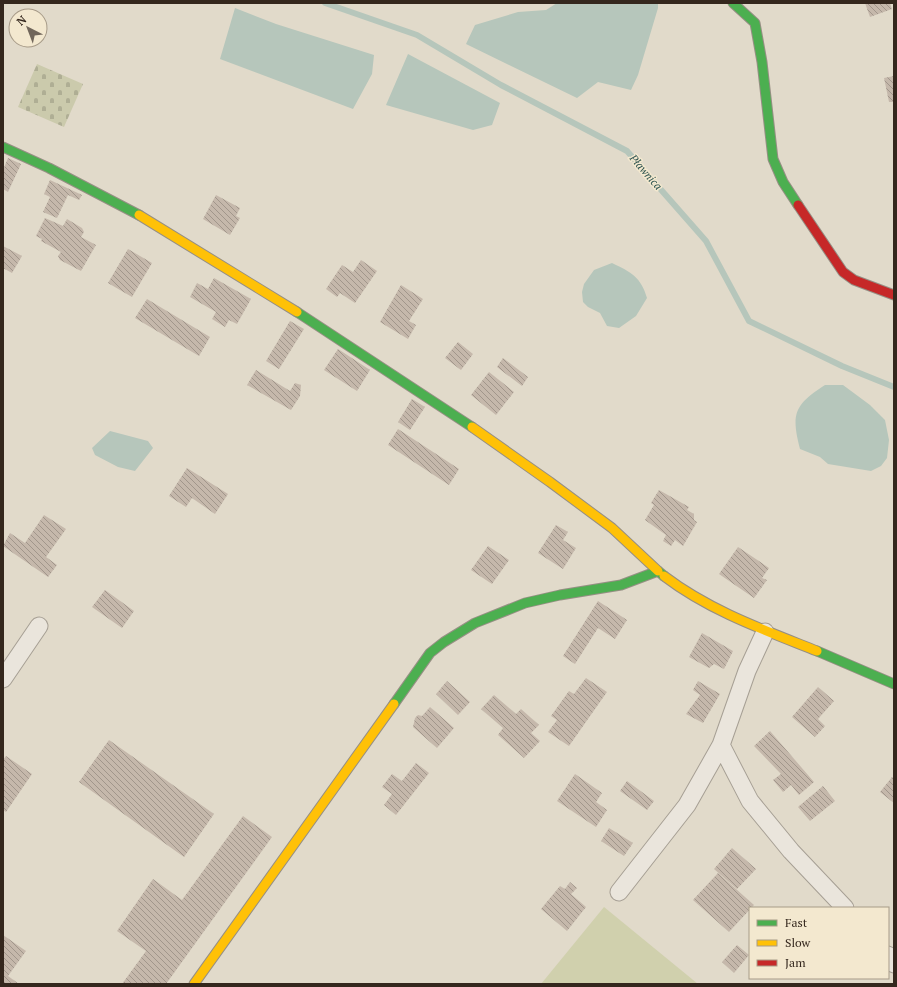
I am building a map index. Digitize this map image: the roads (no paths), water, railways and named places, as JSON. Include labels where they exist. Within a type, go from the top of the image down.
[{"type":"street","points":[[733,3],[755,23],[762,62],[773,159],[783,182],[843,272],[854,280],[894,295]]},
{"type":"street","points":[[3,147],[97,194],[162,229],[282,302],[410,386],[536,473],[613,529],[658,571],[697,599],[729,616],[766,632],[818,651],[894,684]]},
{"type":"street","points":[[194,984],[430,652],[446,639],[489,616],[559,595],[622,585],[658,571]]},
{"type":"street","points":[[3,679],[39,626]]},
{"type":"street","points":[[619,892],[687,805],[721,745],[747,671],[766,632]]},
{"type":"street","points":[[721,745],[750,801],[792,851],[844,907]]},
{"type":"waterway","name":"Pławnica","points":[[325,3],[417,35],[501,85],[627,151],[706,241],[749,321],[842,366],[894,387]]}]
